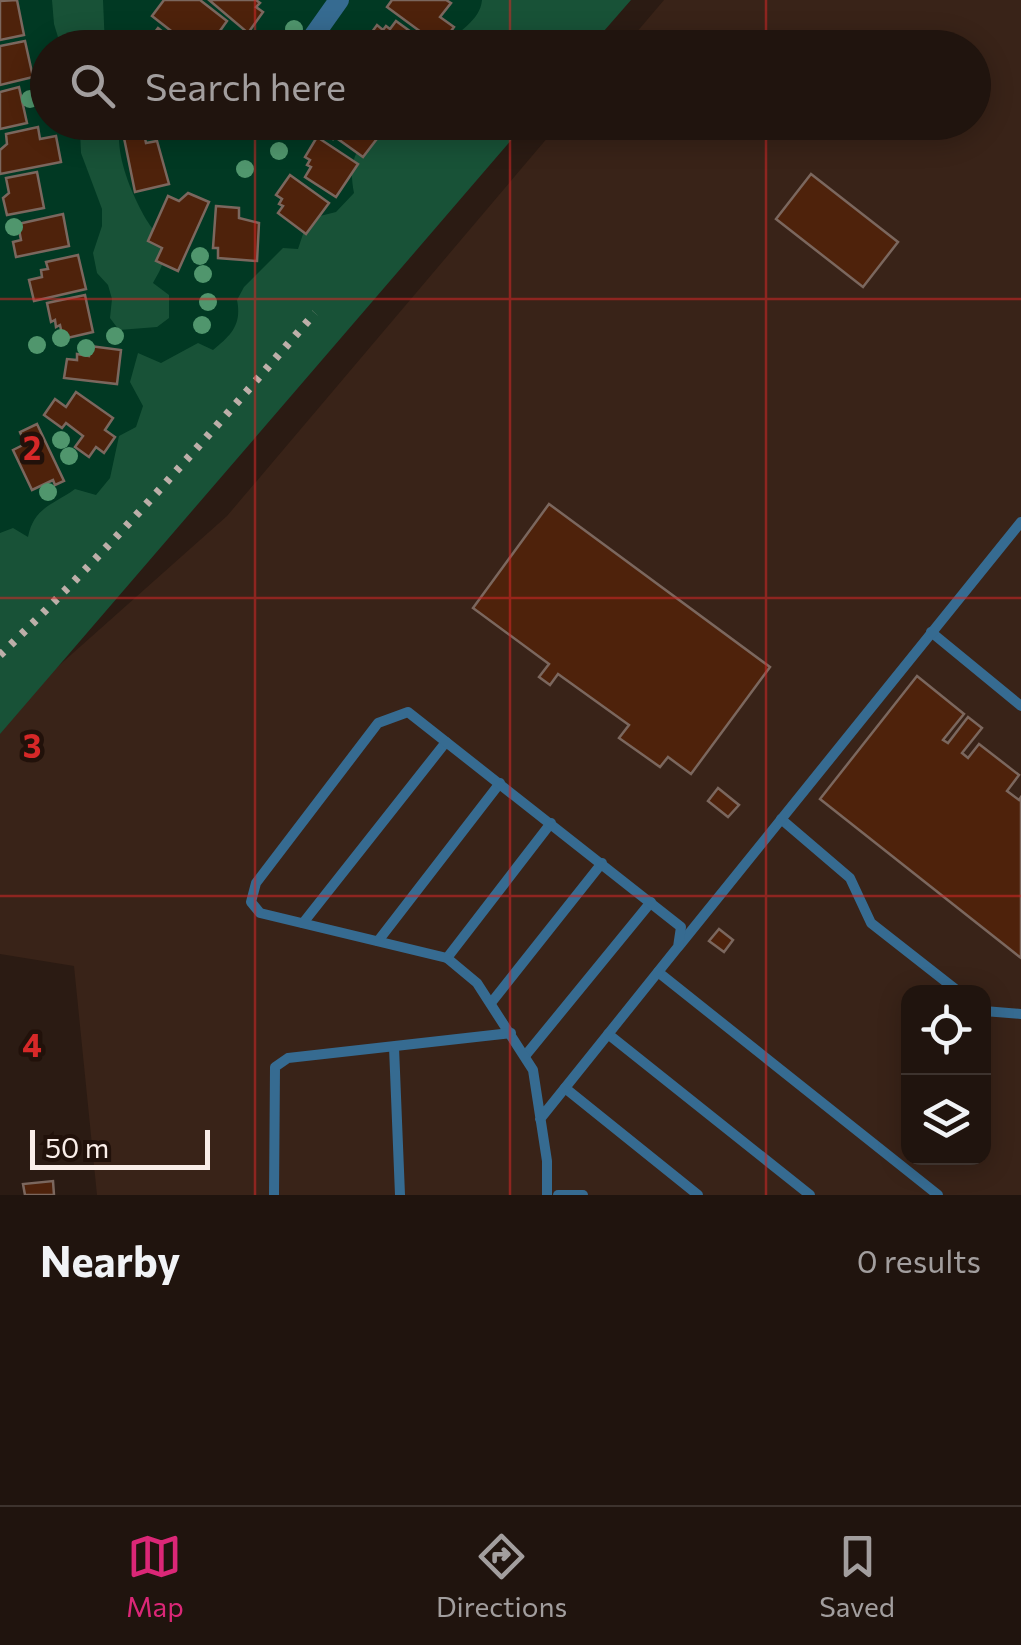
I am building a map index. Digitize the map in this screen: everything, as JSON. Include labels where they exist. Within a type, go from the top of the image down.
[{"type":"street","points":[[318,30],[339,0]]},
{"type":"lane","points":[[540,1119],[1021,522]]},
{"type":"lane","points":[[931,632],[1021,706]]},
{"type":"lane","points":[[547,1195],[533,1070],[478,983],[447,958],[260,913],[251,902],[256,882],[378,723],[408,712],[681,927],[678,947]]},
{"type":"lane","points":[[303,923],[446,742]]},
{"type":"lane","points":[[378,941],[500,784]]},
{"type":"lane","points":[[781,819],[850,878],[871,923],[951,985]]},
{"type":"lane","points":[[447,958],[551,823]]},
{"type":"lane","points":[[491,1002],[602,863]]},
{"type":"lane","points":[[526,1056],[650,902]]},
{"type":"lane","points":[[658,972],[938,1195]]},
{"type":"lane","points":[[991,1012],[1021,1014]]},
{"type":"lane","points":[[274,1195],[275,1068],[288,1058],[512,1034]]},
{"type":"lane","points":[[608,1034],[810,1195]]},
{"type":"lane","points":[[394,1047],[400,1195]]},
{"type":"lane","points":[[565,1088],[698,1195]]},
{"type":"lane","points":[[558,1195],[583,1195]]},
{"type":"shaded area","points":[[664,0],[1021,0],[1021,1195],[97,1195],[74,966],[0,954],[0,718],[227,516],[546,140],[991,140],[991,30],[638,30]]},
{"type":"green space","points":[[0,0],[526,0],[500,30],[30,30],[30,140],[408,140],[110,489],[0,575]]},
{"type":"green space","points":[[52,0],[103,0],[104,30],[56,30]]},
{"type":"green space","points":[[482,0],[631,0],[605,30],[463,30]]},
{"type":"green space","points":[[80,140],[119,140],[128,180],[164,254],[153,283],[169,295],[169,318],[157,327],[119,330],[110,318],[112,299],[108,285],[97,273],[93,253],[102,226],[102,209],[81,153]]},
{"type":"green space","points":[[365,140],[511,140],[0,734],[0,533],[13,528],[28,537],[35,519],[52,503],[75,489],[96,495],[110,478],[119,436],[136,427],[143,406],[130,382],[138,353],[161,363],[198,343],[213,350],[234,329],[237,300],[244,287],[283,248],[298,249],[308,219],[336,212],[354,193],[352,170]]},
{"type":"building","points":[[17,0],[24,35],[0,40],[0,1]]},
{"type":"building","points":[[164,0],[200,0],[227,21],[221,30],[170,30],[152,16]]},
{"type":"building","points":[[209,0],[260,3],[256,7],[263,12],[250,30],[244,30]]},
{"type":"building","points":[[392,0],[446,0],[451,3],[440,17],[454,27],[418,30],[387,7]]},
{"type":"building","points":[[396,21],[408,30],[383,30],[386,26],[390,29]]},
{"type":"building","points":[[25,41],[30,78],[0,85],[0,46]]},
{"type":"building","points":[[19,87],[27,123],[0,129],[0,92]]},
{"type":"building","points":[[30,129],[30,140],[57,140],[61,162],[0,174],[0,150],[7,144],[6,134]]},
{"type":"building","points":[[124,140],[157,141],[169,184],[135,192]]},
{"type":"building","points":[[315,140],[322,140],[358,164],[336,197],[305,177],[311,167],[305,157]]},
{"type":"building","points":[[339,140],[376,140],[363,157]]},
{"type":"building","points":[[37,172],[44,208],[7,215],[3,198],[9,193],[6,178]]},
{"type":"building","points":[[811,174],[898,242],[863,287],[776,219]]},
{"type":"building","points":[[290,175],[329,203],[306,234],[278,213],[283,206],[276,195]]},
{"type":"building","points":[[188,193],[209,202],[178,271],[156,261],[162,248],[148,241],[168,196],[179,201]]},
{"type":"building","points":[[216,206],[239,208],[239,218],[259,223],[257,261],[218,258],[218,248],[213,248]]},
{"type":"building","points":[[63,214],[69,246],[16,257],[13,242],[21,240],[18,224]]},
{"type":"building","points":[[78,255],[86,289],[34,301],[29,280],[42,277],[41,270],[48,269],[46,262]]},
{"type":"building","points":[[85,295],[93,332],[63,339],[60,325],[56,327],[55,320],[51,322],[47,303]]},
{"type":"building","points":[[90,346],[121,350],[117,384],[64,378],[67,359],[77,360],[77,354],[89,356]]},
{"type":"building","points":[[76,392],[113,418],[105,430],[115,437],[104,453],[96,447],[89,457],[75,447],[83,436],[66,423],[62,428],[44,415],[55,399],[66,407]]},
{"type":"building","points":[[37,424],[64,481],[55,485],[53,480],[32,490],[13,450],[25,444],[20,432]]},
{"type":"building","points":[[549,504],[770,667],[691,774],[668,757],[660,767],[619,738],[629,725],[558,674],[550,685],[539,677],[549,664],[473,608]]},
{"type":"building","points":[[917,676],[964,714],[943,740],[948,743],[968,717],[982,728],[962,753],[968,758],[979,744],[1019,775],[1007,791],[1019,800],[1021,797],[1021,958],[820,799]]},
{"type":"building","points":[[718,788],[739,805],[728,817],[708,801]]},
{"type":"building","points":[[719,929],[733,940],[724,952],[709,941]]},
{"type":"building","points":[[53,1181],[54,1195],[25,1195],[23,1184]]},
{"type":"railway","points":[[0,655],[122,531],[315,313]]}]
